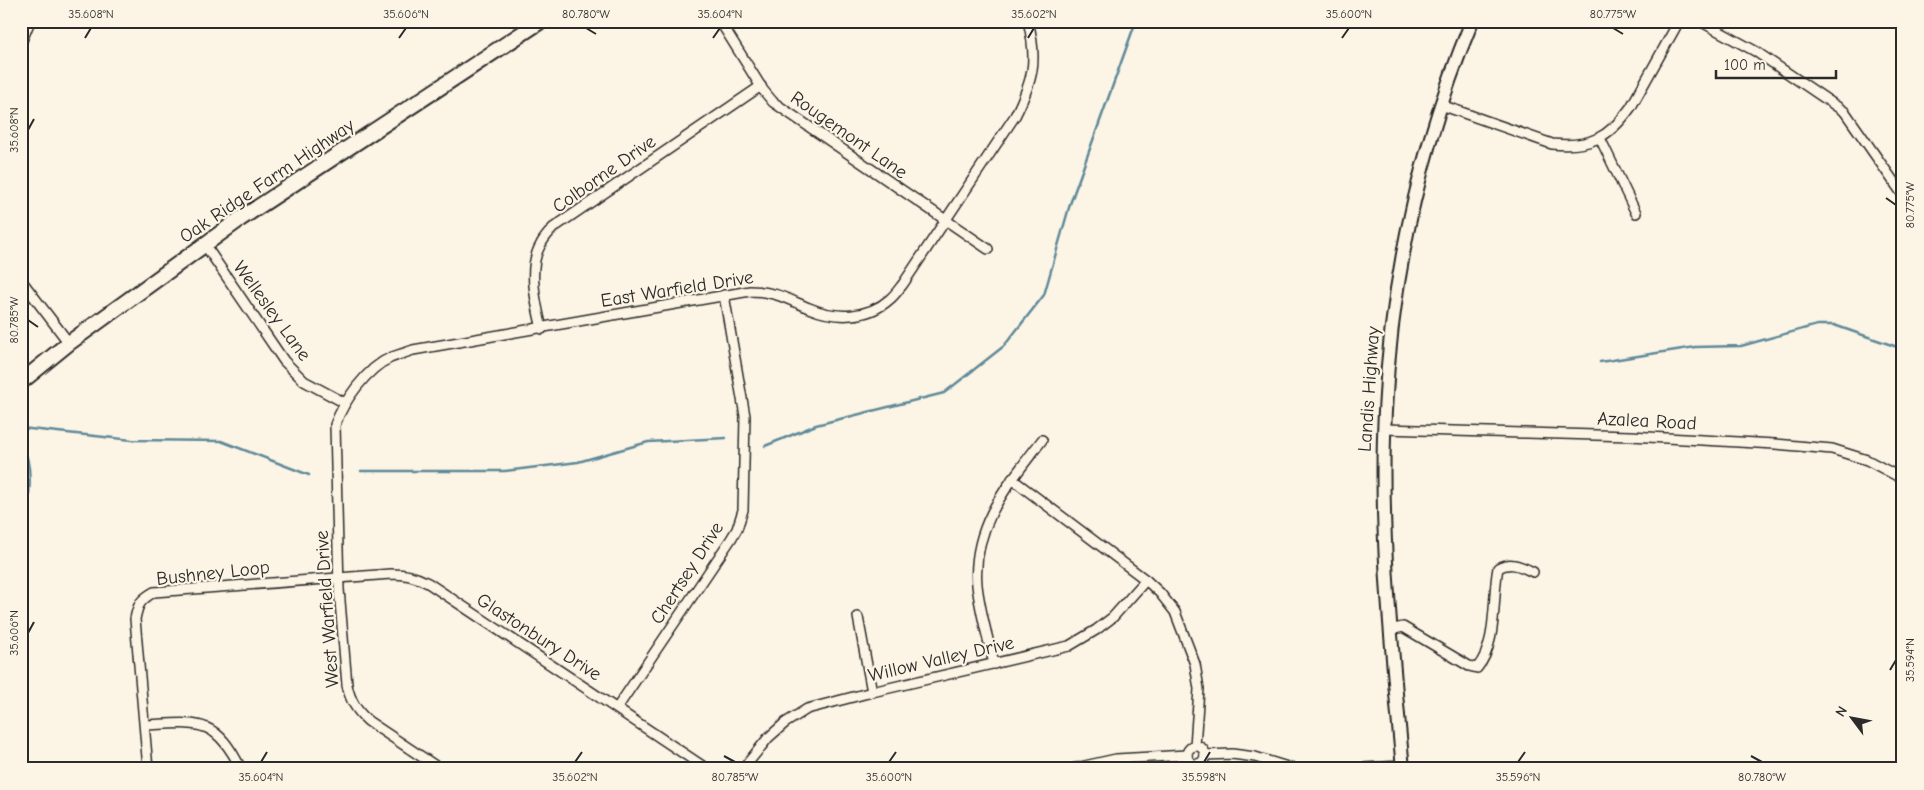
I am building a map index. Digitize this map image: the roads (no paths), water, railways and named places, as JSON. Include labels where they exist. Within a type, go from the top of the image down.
[{"type":"main road","name":"Oak Ridge Farm Highway","points":[[21,382],[69,343],[204,245],[541,21]]},
{"type":"main road","name":"Landis Highway","points":[[1402,767],[1390,630],[1384,517],[1384,428],[1390,344],[1398,277],[1421,173],[1441,105],[1472,21]]},
{"type":"street","points":[[21,43],[30,21]]},
{"type":"street","name":"Rougemont Lane","points":[[720,21],[773,102],[988,249]]},
{"type":"street","name":"East Warfield Drive","points":[[344,404],[363,379],[389,358],[412,350],[750,291],[767,291],[785,296],[808,308],[826,314],[851,316],[869,312],[889,300],[903,284],[1015,116],[1029,88],[1033,64],[1033,42],[1028,21]]},
{"type":"street","points":[[1441,105],[1552,144],[1582,144],[1600,138],[1622,120],[1631,107],[1679,21]]},
{"type":"street","points":[[1700,21],[1755,51],[1845,112],[1903,195]]},
{"type":"street","name":"Colborne Drive","points":[[542,328],[534,294],[535,262],[540,244],[554,228],[761,86]]},
{"type":"street","points":[[1600,138],[1636,213]]},
{"type":"street","name":"Wellesley Lane","points":[[204,245],[284,361],[304,381],[344,404]]},
{"type":"street","points":[[21,280],[69,343]]},
{"type":"street","name":"Chertsey Drive","points":[[617,708],[731,539],[743,510],[745,416],[724,296]]},
{"type":"street","name":"West Warfield Drive","points":[[344,404],[335,425],[339,578],[347,685],[350,699],[359,713],[368,721],[439,768]]},
{"type":"street","name":"Azalea Road","points":[[1384,428],[1630,436],[1832,449],[1867,460],[1903,479]]},
{"type":"street","points":[[994,664],[979,598],[978,561],[981,539],[987,520],[1012,479],[1042,440]]},
{"type":"street","points":[[1012,479],[1146,580],[1160,593],[1175,612],[1196,664],[1199,688],[1195,746]]},
{"type":"street","points":[[1390,630],[1403,627],[1469,666],[1477,668],[1484,661],[1492,626],[1498,568],[1506,564],[1517,565],[1533,572]]},
{"type":"street","name":"Glastonbury Drive","points":[[339,578],[391,574],[406,574],[418,577],[707,769]]},
{"type":"street","name":"Bushney Loop","points":[[148,769],[135,620],[137,608],[143,598],[154,592],[339,578]]},
{"type":"street","name":"Willow Valley Drive","points":[[743,769],[768,738],[785,723],[807,710],[872,692],[1069,646],[1114,617],[1146,580]]},
{"type":"street","points":[[858,617],[872,692]]},
{"type":"street","points":[[145,725],[187,724],[211,730],[227,744],[241,769]]},
{"type":"street","points":[[1195,746],[1201,747],[1205,755],[1203,761],[1197,766],[1191,762],[1187,755],[1190,749],[1195,746]]},
{"type":"street","points":[[1205,755],[1232,754],[1255,757],[1294,769]]},
{"type":"street","points":[[1071,769],[1116,759],[1187,755]]},
{"type":"street","points":[[1343,769],[1402,767]]},
{"type":"waterway","points":[[765,446],[816,425],[944,393],[1004,346],[1044,295],[1070,204],[1136,21]]},
{"type":"waterway","points":[[1600,362],[1695,347],[1741,346],[1817,325],[1834,325],[1903,349]]},
{"type":"waterway","points":[[21,428],[132,440],[221,441],[309,475]]},
{"type":"waterway","points":[[361,471],[505,471],[578,462],[648,442],[726,438]]},
{"type":"waterway","points":[[21,443],[30,474],[29,498],[21,530]]}]
